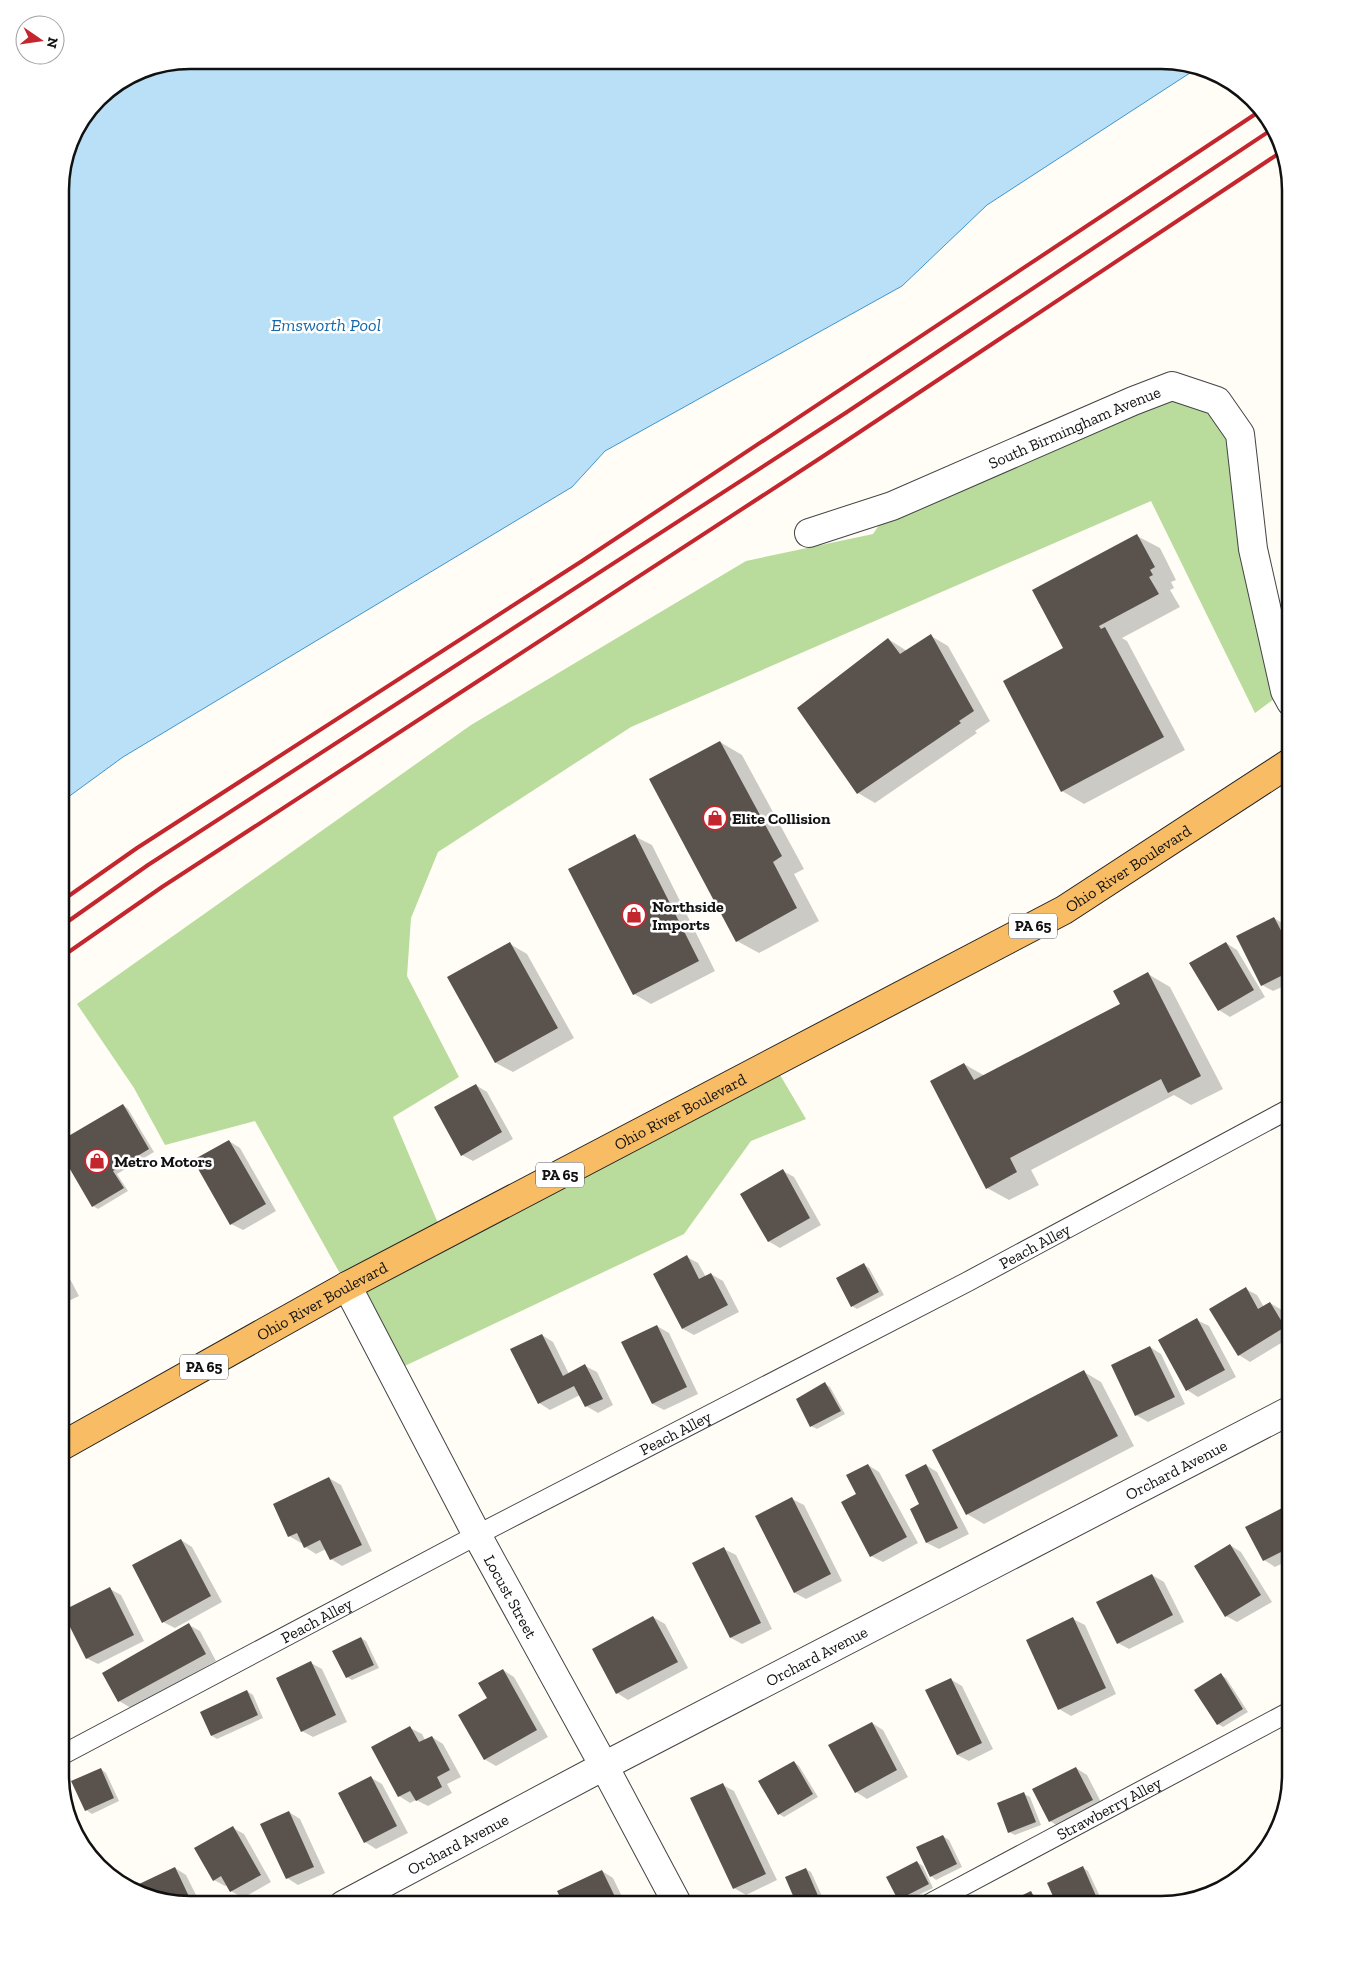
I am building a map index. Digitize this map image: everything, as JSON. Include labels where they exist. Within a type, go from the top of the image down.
[{"type":"highway","name":"Ohio River Boulevard","points":[[69,1442],[347,1286],[1064,910],[1282,768]]},
{"type":"street","name":"South Birmingham Avenue","points":[[809,533],[892,506],[1133,401],[1172,386],[1217,401],[1240,434],[1253,549],[1282,682]]},
{"type":"street","name":"Locust Street","points":[[347,1286],[477,1535],[673,1896]]},
{"type":"street","name":"Orchard Avenue","points":[[361,1896],[604,1766],[1282,1415]]},
{"type":"lane","name":"Peach Alley","points":[[69,1751],[477,1535],[967,1282],[1282,1113]]},
{"type":"lane","name":"Strawberry Alley","points":[[944,1896],[1282,1716]]},
{"type":"green space","points":[[1172,386],[1240,434],[1282,674],[1282,693],[1255,713],[1151,501],[631,727],[438,852],[411,918],[407,976],[459,1077],[393,1117],[443,1235],[773,1063],[806,1119],[751,1141],[684,1234],[392,1372],[347,1286],[255,1121],[165,1145],[134,1088],[77,1004],[471,725],[746,561],[873,534],[892,506]]},
{"type":"water","name":"Emsworth Pool","points":[[182,69],[1169,69],[1191,72],[987,205],[902,286],[605,451],[572,487],[123,757],[69,796],[69,182],[73,159],[85,129],[104,104],[123,89],[151,75]]},
{"type":"building","points":[[1137,534],[1155,567],[1150,570],[1153,575],[1149,577],[1159,594],[1099,626],[1101,629],[1105,627],[1164,737],[1061,792],[1003,681],[1063,648],[1032,590]]},
{"type":"building","points":[[931,634],[974,711],[959,721],[961,723],[857,794],[797,708],[888,638],[900,654]]},
{"type":"building","name":"Elite Collision","points":[[720,741],[782,856],[773,862],[797,908],[736,942],[649,779]]},
{"type":"building","name":"Northside Imports","points":[[635,834],[699,961],[633,995],[568,869]]},
{"type":"building","points":[[1274,917],[1282,933],[1282,976],[1261,986],[1236,936]]},
{"type":"building","points":[[510,942],[558,1028],[495,1063],[447,977]]},
{"type":"building","points":[[1226,942],[1254,990],[1218,1011],[1189,963]]},
{"type":"building","points":[[1148,972],[1201,1076],[1168,1093],[1161,1079],[1010,1158],[1017,1172],[986,1189],[930,1081],[964,1063],[974,1080],[1120,1004],[1113,991]]},
{"type":"building","points":[[476,1084],[502,1132],[461,1156],[434,1107]]},
{"type":"building","name":"Metro Motors","points":[[123,1104],[149,1149],[113,1171],[124,1188],[92,1207],[69,1167],[69,1136]]},
{"type":"building","points":[[229,1140],[266,1204],[230,1225],[193,1160]]},
{"type":"building","points":[[783,1169],[810,1218],[768,1242],[740,1194]]},
{"type":"building","points":[[687,1255],[699,1279],[711,1273],[728,1305],[682,1329],[653,1274]]},
{"type":"building","points":[[864,1263],[879,1292],[851,1307],[836,1278]]},
{"type":"building","points":[[1246,1287],[1258,1309],[1270,1302],[1282,1322],[1282,1329],[1238,1356],[1209,1309]]},
{"type":"building","points":[[1197,1318],[1225,1370],[1186,1391],[1158,1340]]},
{"type":"building","points":[[657,1325],[687,1387],[652,1404],[621,1342]]},
{"type":"building","points":[[542,1334],[563,1376],[585,1364],[603,1399],[585,1407],[574,1386],[538,1404],[510,1349]]},
{"type":"building","points":[[1150,1346],[1175,1397],[1135,1416],[1111,1365]]},
{"type":"building","points":[[1084,1370],[1118,1436],[966,1515],[932,1450]]},
{"type":"building","points":[[825,1382],[841,1411],[810,1427],[796,1399]]},
{"type":"building","points":[[868,1464],[907,1537],[870,1557],[841,1502],[856,1494],[846,1475]]},
{"type":"building","points":[[926,1464],[958,1528],[926,1543],[910,1509],[919,1504],[905,1475]]},
{"type":"building","points":[[329,1477],[362,1545],[330,1560],[320,1540],[304,1548],[297,1533],[288,1537],[273,1504]]},
{"type":"building","points":[[792,1497],[831,1574],[794,1593],[755,1516]]},
{"type":"building","points":[[1282,1508],[1282,1552],[1263,1561],[1245,1527]]},
{"type":"building","points":[[181,1539],[211,1596],[162,1623],[132,1565]]},
{"type":"building","points":[[1230,1544],[1261,1595],[1225,1617],[1194,1566]]},
{"type":"building","points":[[724,1547],[761,1623],[730,1638],[692,1563]]},
{"type":"building","points":[[1152,1574],[1173,1615],[1117,1644],[1096,1602]]},
{"type":"building","points":[[110,1587],[134,1635],[86,1659],[69,1625],[69,1608]]},
{"type":"building","points":[[653,1616],[678,1662],[616,1694],[592,1649]]},
{"type":"building","points":[[1073,1617],[1106,1688],[1058,1710],[1026,1640]]},
{"type":"building","points":[[189,1623],[206,1654],[118,1702],[102,1673]]},
{"type":"building","points":[[361,1637],[374,1665],[346,1678],[332,1651]]},
{"type":"building","points":[[311,1661],[336,1715],[301,1732],[276,1678]]},
{"type":"building","points":[[503,1669],[537,1730],[484,1760],[458,1715],[487,1698],[478,1683]]},
{"type":"building","points":[[1221,1673],[1243,1709],[1217,1725],[1194,1690]]},
{"type":"building","points":[[951,1678],[982,1743],[957,1755],[925,1690]]},
{"type":"building","points":[[247,1690],[258,1715],[211,1736],[200,1712]]},
{"type":"building","points":[[872,1722],[897,1770],[855,1793],[828,1745]]},
{"type":"building","points":[[410,1726],[419,1742],[432,1736],[450,1770],[437,1777],[442,1787],[416,1801],[410,1791],[398,1797],[371,1747]]},
{"type":"building","points":[[794,1761],[813,1794],[778,1815],[758,1781]]},
{"type":"building","points":[[1076,1767],[1093,1800],[1049,1822],[1032,1789]]},
{"type":"building","points":[[101,1768],[114,1798],[85,1811],[71,1781]]},
{"type":"building","points":[[371,1776],[397,1826],[364,1843],[338,1793]]},
{"type":"building","points":[[723,1783],[766,1874],[733,1889],[690,1798]]},
{"type":"building","points":[[1024,1792],[1036,1822],[1008,1833],[997,1803]]},
{"type":"building","points":[[289,1811],[314,1867],[286,1879],[260,1824]]},
{"type":"building","points":[[233,1826],[261,1875],[230,1892],[221,1876],[213,1881],[194,1848]]},
{"type":"building","points":[[943,1835],[957,1864],[930,1877],[916,1847]]},
{"type":"building","points":[[917,1861],[929,1884],[906,1896],[896,1896],[886,1877]]},
{"type":"building","points":[[1083,1866],[1096,1896],[1053,1896],[1047,1883]]},
{"type":"building","points":[[175,1867],[189,1896],[159,1892],[138,1884]]},
{"type":"building","points":[[806,1868],[818,1896],[793,1896],[785,1877]]},
{"type":"building","points":[[602,1870],[615,1896],[560,1896],[557,1891]]},
{"type":"building","points":[[1031,1891],[1034,1896],[1021,1896]]},
{"type":"railway","points":[[69,896],[137,848],[582,561],[1255,114]]},
{"type":"railway","points":[[69,921],[148,865],[847,412],[1268,132]]},
{"type":"railway","points":[[69,952],[162,887],[825,455],[1277,155]]},
{"type":"place","name":"Elite Collision","points":[[715,818]]},
{"type":"place","name":"Northside Imports","points":[[634,915]]},
{"type":"place","name":"Metro Motors","points":[[97,1161]]}]
